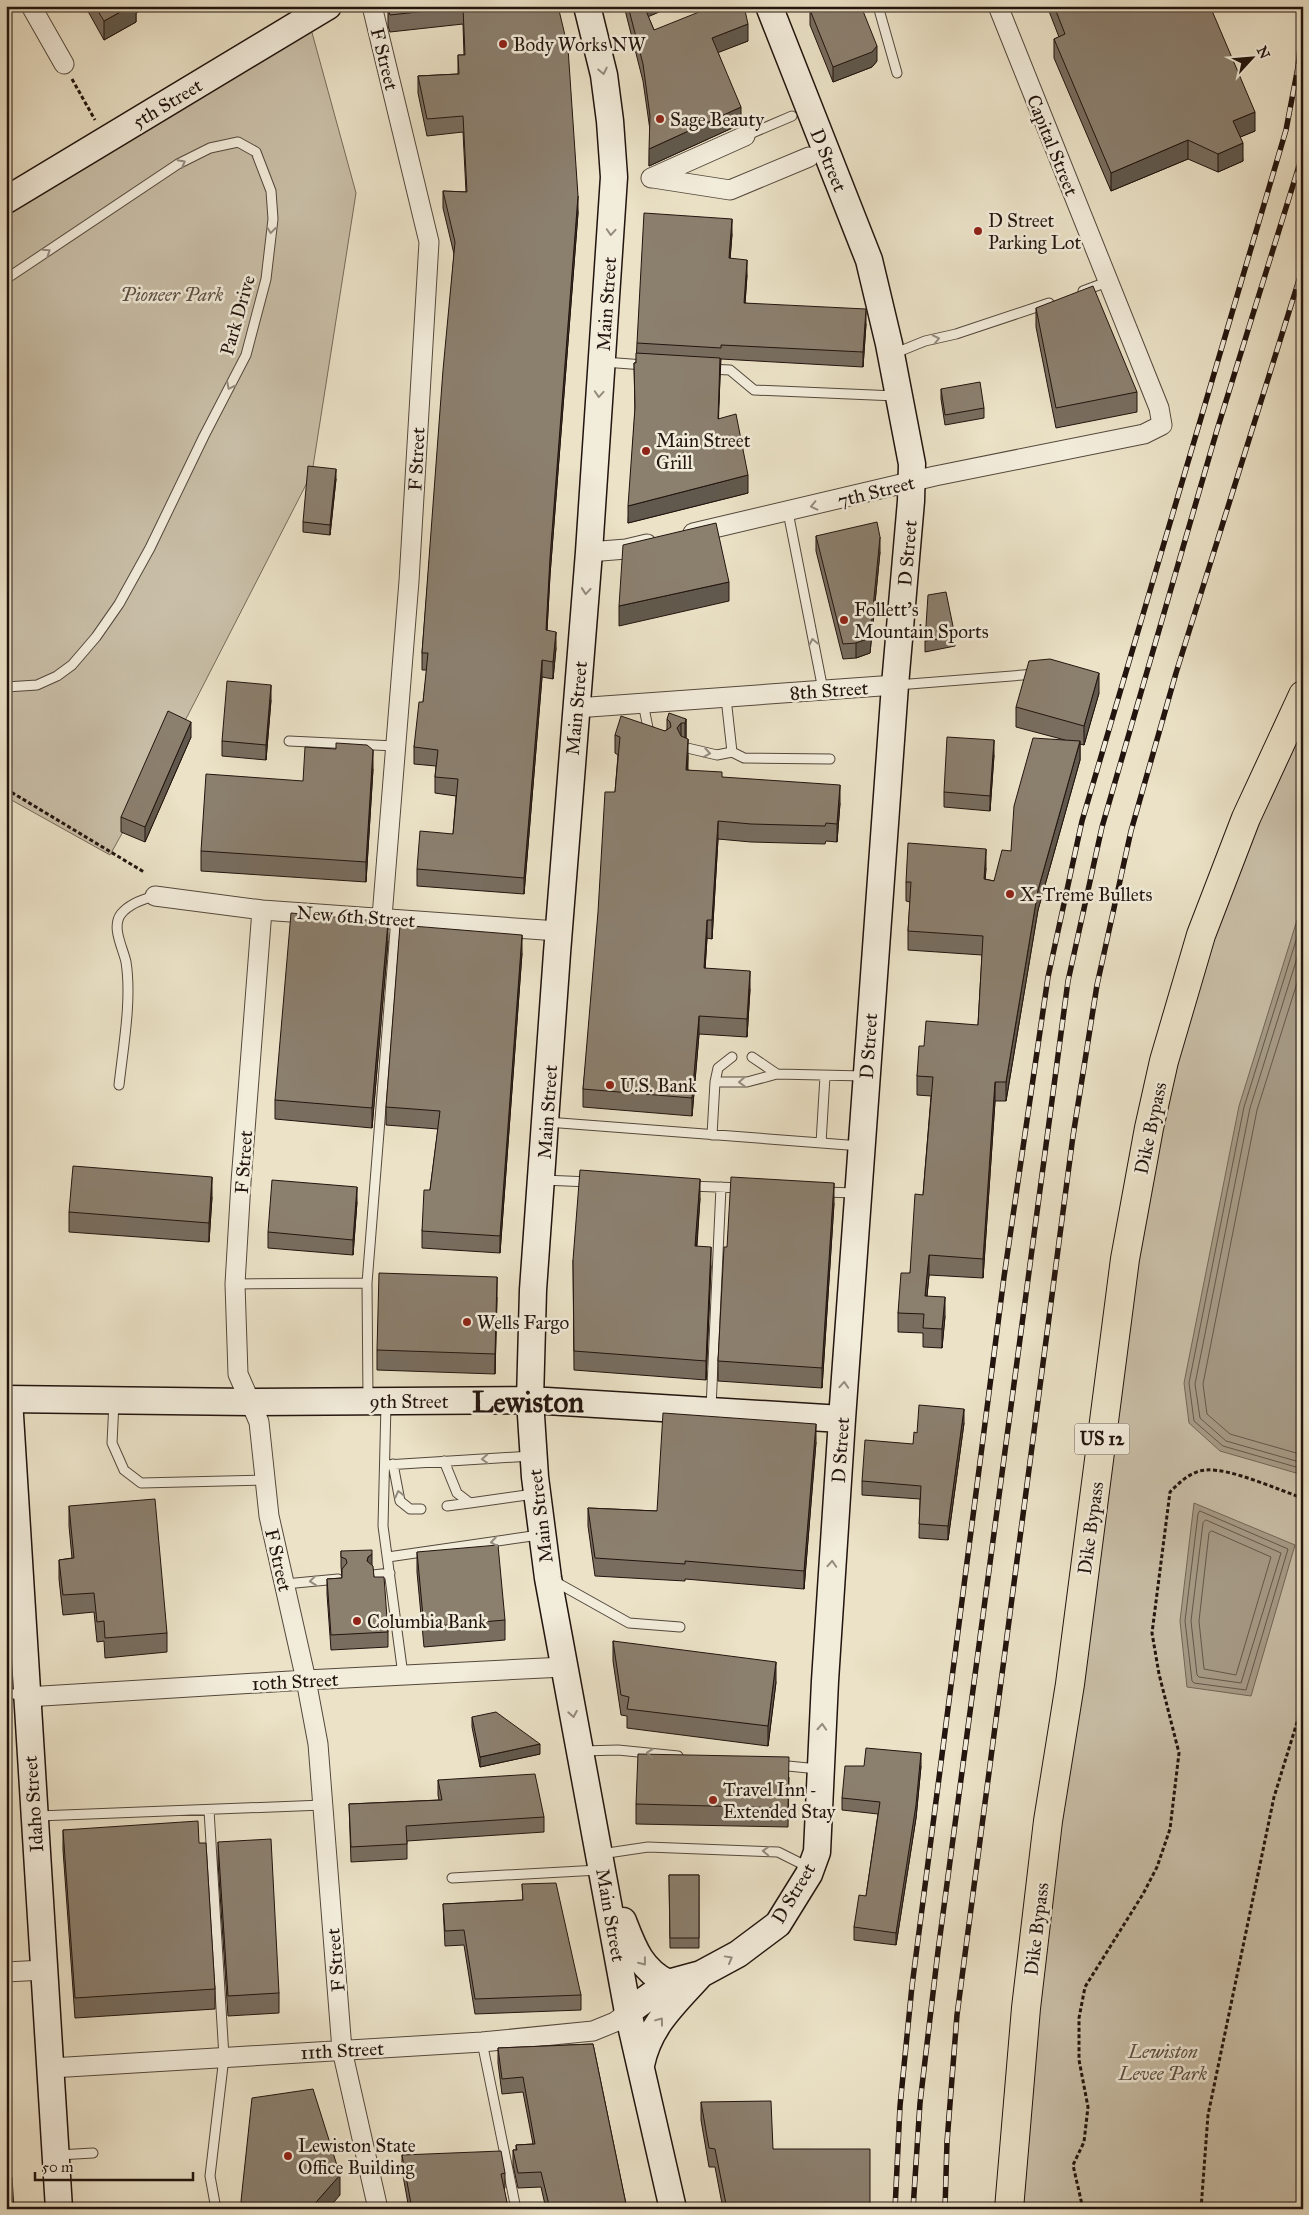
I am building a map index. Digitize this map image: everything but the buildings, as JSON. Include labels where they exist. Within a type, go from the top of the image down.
[{"type":"highway","name":"Dike Bypass","points":[[1009,2209],[1026,2008],[1048,1820],[1070,1684],[1125,1259],[1149,1128],[1183,993],[1211,907],[1246,818],[1303,694]]},
{"type":"main road","name":"5th Street","points":[[6,200],[328,6]]},
{"type":"main road","name":"Main Street","points":[[587,6],[604,75],[614,177],[589,552],[558,931],[533,1290],[530,1400],[537,1493],[548,1578],[628,2012],[673,2209]]},
{"type":"main road","name":"D Street","points":[[628,2012],[668,1983],[701,1974],[738,1954],[778,1924],[811,1868],[817,1852],[820,1770],[842,1419],[895,685],[912,482],[912,460],[891,355],[869,260],[769,6]]},
{"type":"main road","name":"9th Street","points":[[8,1399],[250,1402],[530,1400],[842,1419]]},
{"type":"main road","name":"Idaho Street","points":[[8,1399],[16,1694],[34,1816],[60,2209]]},
{"type":"main road","points":[[601,1862],[640,1960],[653,1974],[668,1983]]},
{"type":"main road","points":[[640,2065],[645,2046],[658,2021],[701,1974]]},
{"type":"street","points":[[31,6],[67,70]]},
{"type":"street","name":"F Street","points":[[372,6],[429,242],[409,581],[395,746],[389,918]]},
{"type":"street","name":"Capital Street","points":[[998,6],[1158,408],[1162,424]]},
{"type":"street","points":[[745,136],[649,178],[730,190],[809,156]]},
{"type":"street","name":"7th Street","points":[[589,552],[626,548],[669,539],[912,482],[1144,434],[1162,424]]},
{"type":"street","name":"8th Street","points":[[576,708],[895,685]]},
{"type":"street","name":"New 6th Street","points":[[155,896],[262,910],[558,931]]},
{"type":"street","name":"F Street","points":[[262,910],[235,1284],[238,1374],[259,1422],[269,1516],[306,1680],[318,1744],[342,2050],[378,2209]]},
{"type":"street","name":"10th Street","points":[[16,1694],[564,1666]]},
{"type":"street","points":[[6,1972],[44,1970]]},
{"type":"street","name":"11th Street","points":[[51,2068],[482,2042],[593,2030],[615,2022],[628,2012]]},
{"type":"lane","points":[[878,6],[897,73]]},
{"type":"lane","points":[[745,136],[792,116]]},
{"type":"lane","name":"Park Drive","points":[[6,280],[178,164],[210,148],[238,142],[256,152],[271,191],[273,219],[266,279],[246,356],[204,436],[150,548],[119,604],[96,637],[72,665],[57,676],[38,685],[6,687]]},
{"type":"lane","points":[[1072,295],[1107,282]]},
{"type":"lane","points":[[891,355],[925,341],[956,334],[1054,301]]},
{"type":"lane","points":[[602,362],[655,365]]},
{"type":"lane","points":[[702,368],[730,370],[754,390],[898,397]]},
{"type":"lane","points":[[788,512],[822,690]]},
{"type":"lane","name":"8th Street","points":[[895,685],[1045,673]]},
{"type":"lane","points":[[726,698],[732,752]]},
{"type":"lane","points":[[643,704],[648,728],[655,739],[660,741]]},
{"type":"lane","points":[[289,741],[395,746]]},
{"type":"lane","points":[[683,748],[717,755],[732,752],[744,758],[830,759]]},
{"type":"lane","points":[[119,1085],[127,1014],[126,963],[117,929],[120,914],[138,901],[155,896]]},
{"type":"lane","points":[[389,918],[368,1283],[377,1401],[390,1464],[400,1501],[410,1509],[421,1509]]},
{"type":"lane","points":[[712,1135],[718,1068],[732,1057]]},
{"type":"lane","points":[[752,1057],[776,1074]]},
{"type":"lane","points":[[716,1082],[747,1082],[776,1074],[866,1076]]},
{"type":"lane","points":[[821,1143],[824,1076]]},
{"type":"lane","points":[[546,1122],[861,1146]]},
{"type":"lane","points":[[542,1180],[597,1182]]},
{"type":"lane","points":[[683,1186],[749,1189]]},
{"type":"lane","points":[[710,1411],[721,1187]]},
{"type":"lane","points":[[815,1192],[858,1193]]},
{"type":"lane","points":[[235,1284],[368,1283]]},
{"type":"lane","points":[[114,1400],[112,1442],[124,1470],[142,1483],[266,1480]]},
{"type":"lane","points":[[390,1464],[534,1456]]},
{"type":"lane","points":[[444,1461],[457,1494],[470,1503]]},
{"type":"lane","points":[[390,1464],[383,1526],[403,1675]]},
{"type":"lane","points":[[447,1506],[537,1493]]},
{"type":"lane","points":[[388,1557],[542,1535]]},
{"type":"lane","points":[[373,1574],[390,1573]]},
{"type":"lane","points":[[285,1584],[341,1578]]},
{"type":"lane","points":[[548,1578],[629,1623],[680,1627]]},
{"type":"lane","points":[[580,1751],[618,1750],[688,1756]]},
{"type":"lane","points":[[767,1764],[820,1770]]},
{"type":"lane","points":[[34,1816],[322,1805]]},
{"type":"lane","points":[[209,1810],[224,2057],[210,2176],[216,2209]]},
{"type":"lane","points":[[452,1878],[601,1862],[648,1847],[778,1852],[811,1868]]},
{"type":"lane","points":[[482,2042],[516,2209]]},
{"type":"lane","points":[[56,2155],[93,2153]]},
{"type":"path","points":[[67,70],[96,121]]},
{"type":"path","points":[[6,789],[144,872]]},
{"type":"path","points":[[1083,2209],[1073,2165],[1084,2142],[1088,2107],[1079,2060],[1079,2018],[1085,1987],[1157,1867],[1170,1829],[1179,1753],[1158,1674],[1152,1633],[1170,1492],[1184,1478],[1205,1470],[1226,1472],[1303,1498]]},
{"type":"path","points":[[1200,2209],[1208,2115],[1274,1797],[1303,1703]]},
{"type":"path","points":[[1302,2209],[1303,2200]]},
{"type":"green space","name":"Pioneer Park","points":[[308,18],[356,193],[312,473],[188,715],[110,855],[6,797],[6,200]]},
{"type":"green space","name":"Lewiston Levee Park","points":[[1303,695],[1303,2209],[1009,2209],[1164,1061]]},
{"type":"water","points":[[1303,901],[1303,1475],[1220,1451],[1189,1423],[1184,1383],[1239,1106]]},
{"type":"water","points":[[1194,1503],[1295,1545],[1251,1696],[1187,1687],[1180,1621]]},
{"type":"railway","points":[[895,2209],[900,2106],[912,1986],[1004,1277],[1048,977],[1082,821],[1286,130],[1298,67],[1303,16]]},
{"type":"railway","points":[[913,2209],[920,2103],[938,1951],[1068,981],[1102,827],[1217,430],[1303,153]]},
{"type":"railway","points":[[945,2209],[947,2142],[957,2015],[1073,1136],[1097,985],[1131,831],[1176,673],[1303,267]]},
{"type":"place","name":"Body Works NW","points":[[503,44]]},
{"type":"place","name":"Sage Beauty","points":[[660,119]]},
{"type":"place","name":"D Street Parking Lot","points":[[978,231]]},
{"type":"place","name":"Main Street Grill","points":[[646,451]]},
{"type":"place","name":"Follett's Mountain Sports","points":[[844,620]]},
{"type":"place","name":"X-Treme Bullets","points":[[1010,894]]},
{"type":"place","name":"U.S. Bank","points":[[610,1085]]},
{"type":"place","name":"Wells Fargo","points":[[467,1322]]},
{"type":"place","name":"Columbia Bank","points":[[357,1621]]},
{"type":"place","name":"Travel Inn - Extended Stay","points":[[713,1800]]},
{"type":"place","name":"Lewiston State Office Building","points":[[288,2156]]},
{"type":"district","name":"Lewiston","points":[[528,1402]]}]
